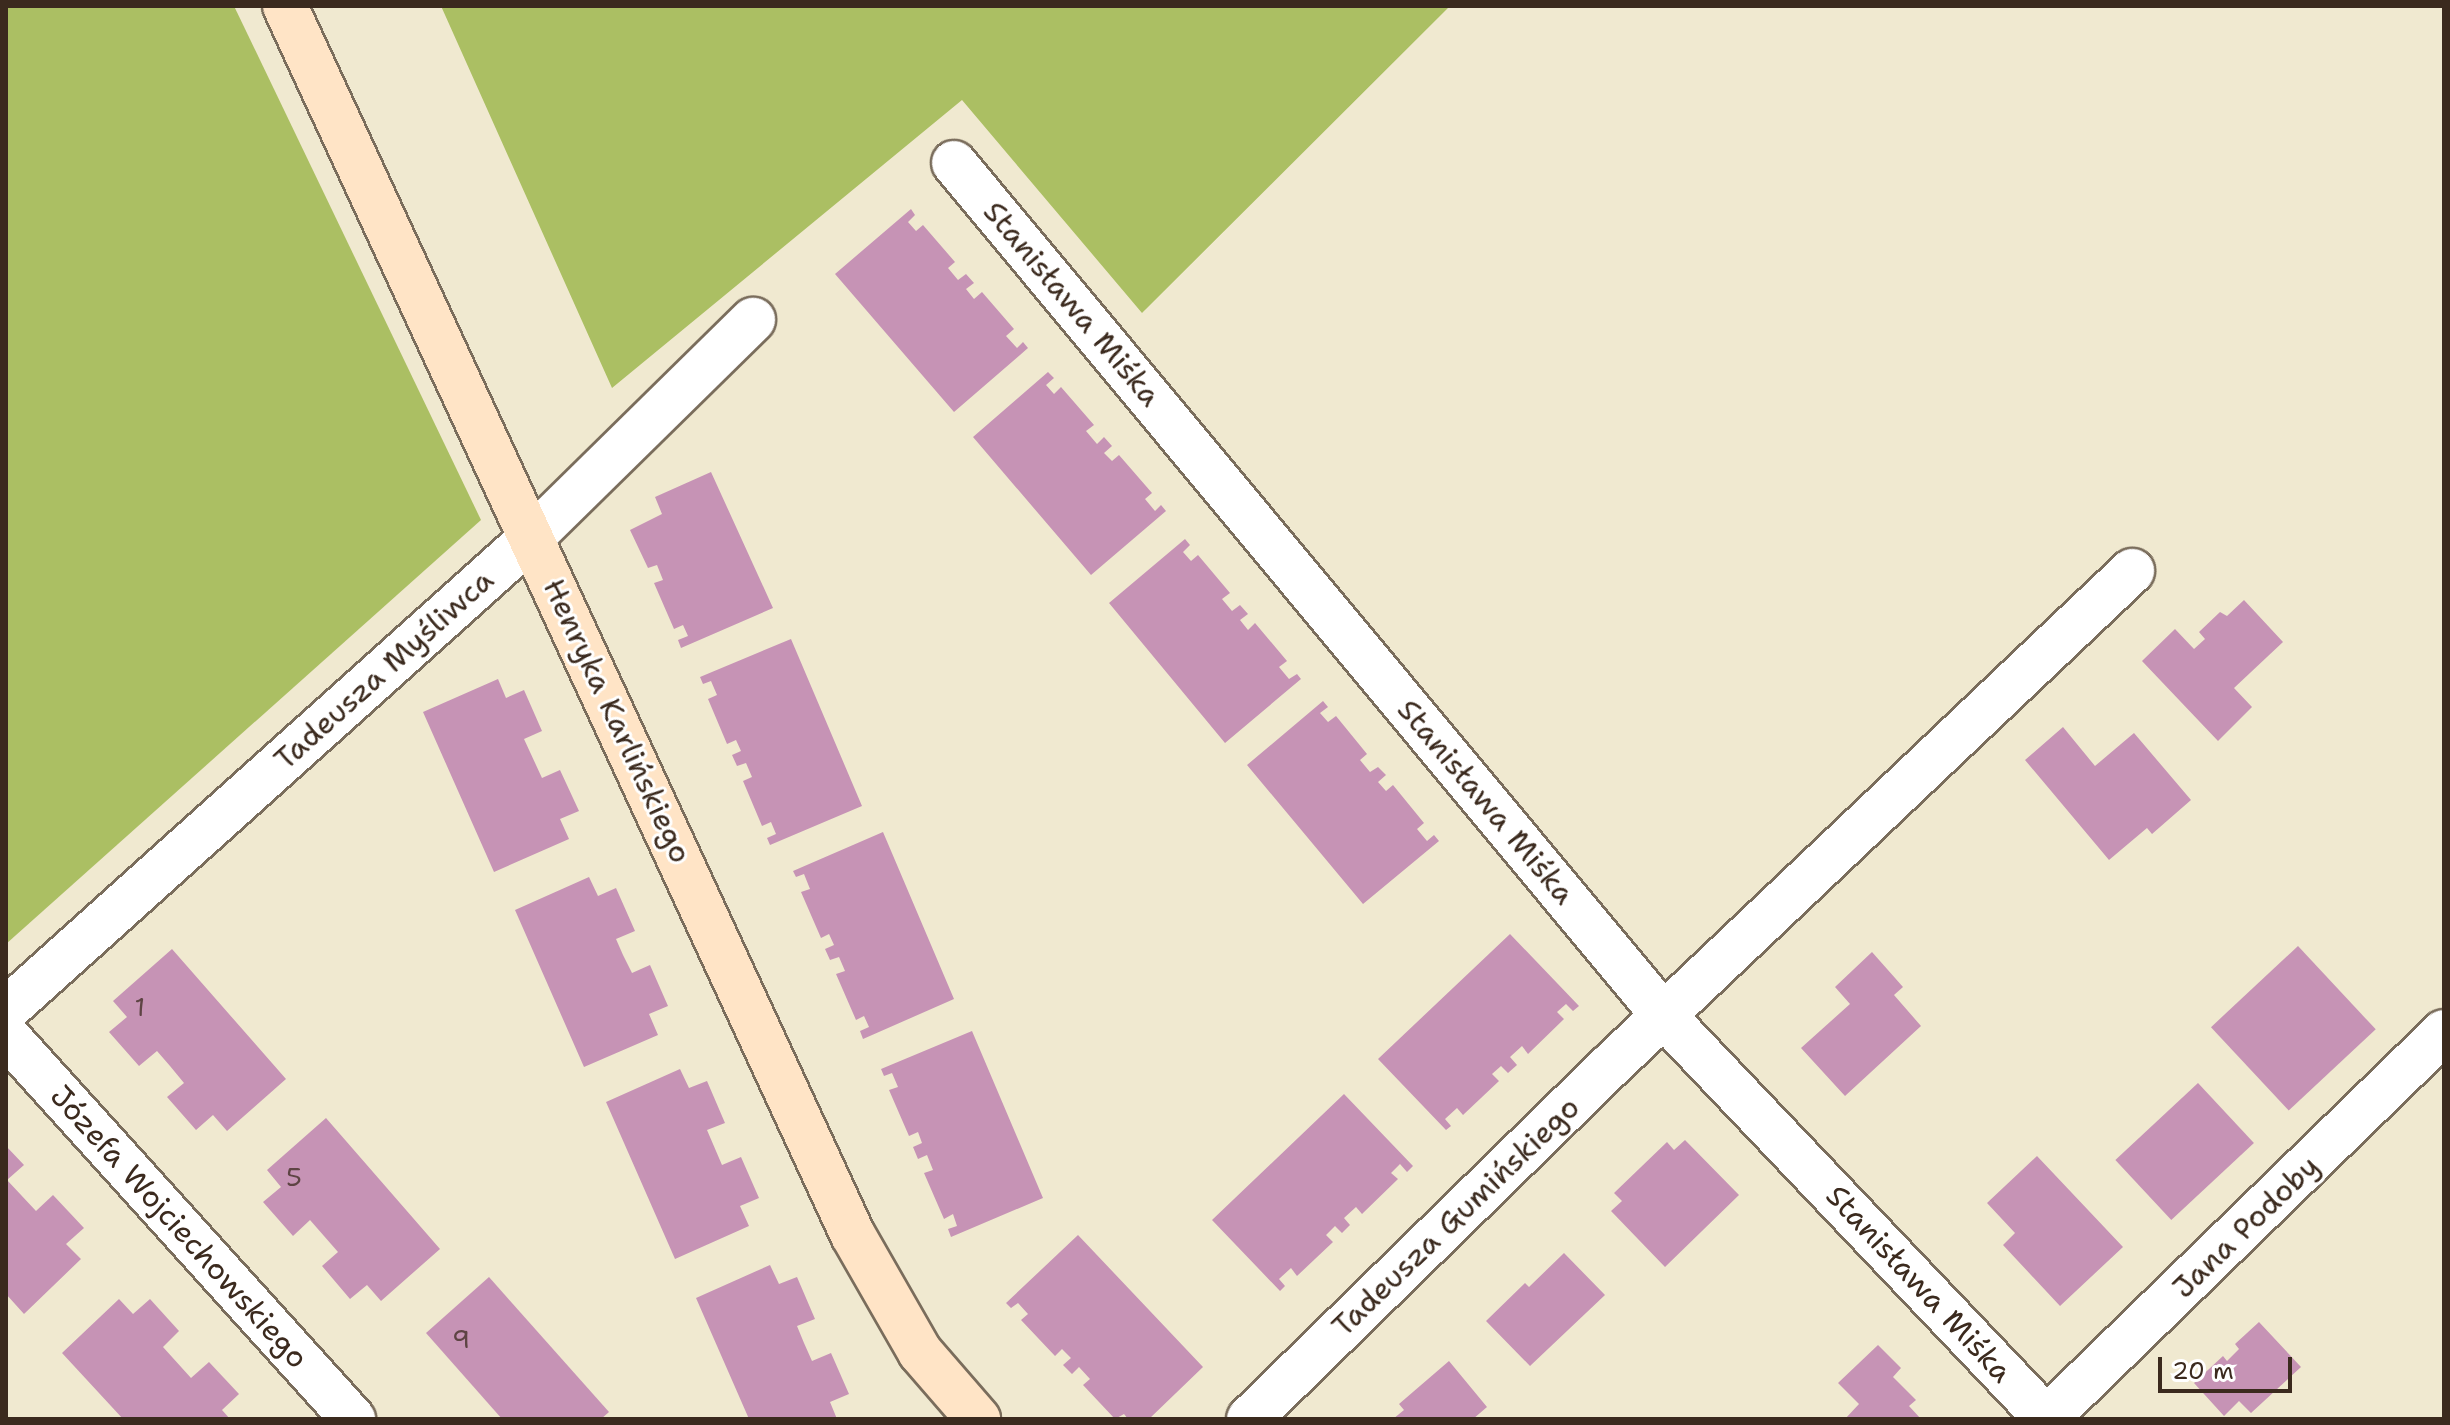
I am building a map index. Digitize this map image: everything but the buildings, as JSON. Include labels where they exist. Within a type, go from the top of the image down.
[{"type":"street","name":"Henryka Karlińskiego","points":[[285,6],[853,1235],[920,1352],[978,1419]]},
{"type":"street","name":"Stanisława Miśka","points":[[954,163],[1663,1015],[2046,1419]]},
{"type":"street","name":"Tadeusza Myśliwca","points":[[6,1010],[532,537],[753,320]]},
{"type":"street","name":"Tadeusza Gumińskiego","points":[[1249,1419],[1663,1015],[2132,571]]},
{"type":"street","name":"Jana Podoby","points":[[2046,1419],[2444,1032]]},
{"type":"street","name":"Józefa Wojciechowskiego","points":[[6,1035],[353,1419]]},
{"type":"green space","points":[[6,6],[234,6],[481,520],[6,944]]},
{"type":"green space","points":[[441,6],[1450,6],[1142,313],[962,100],[612,388]]}]
